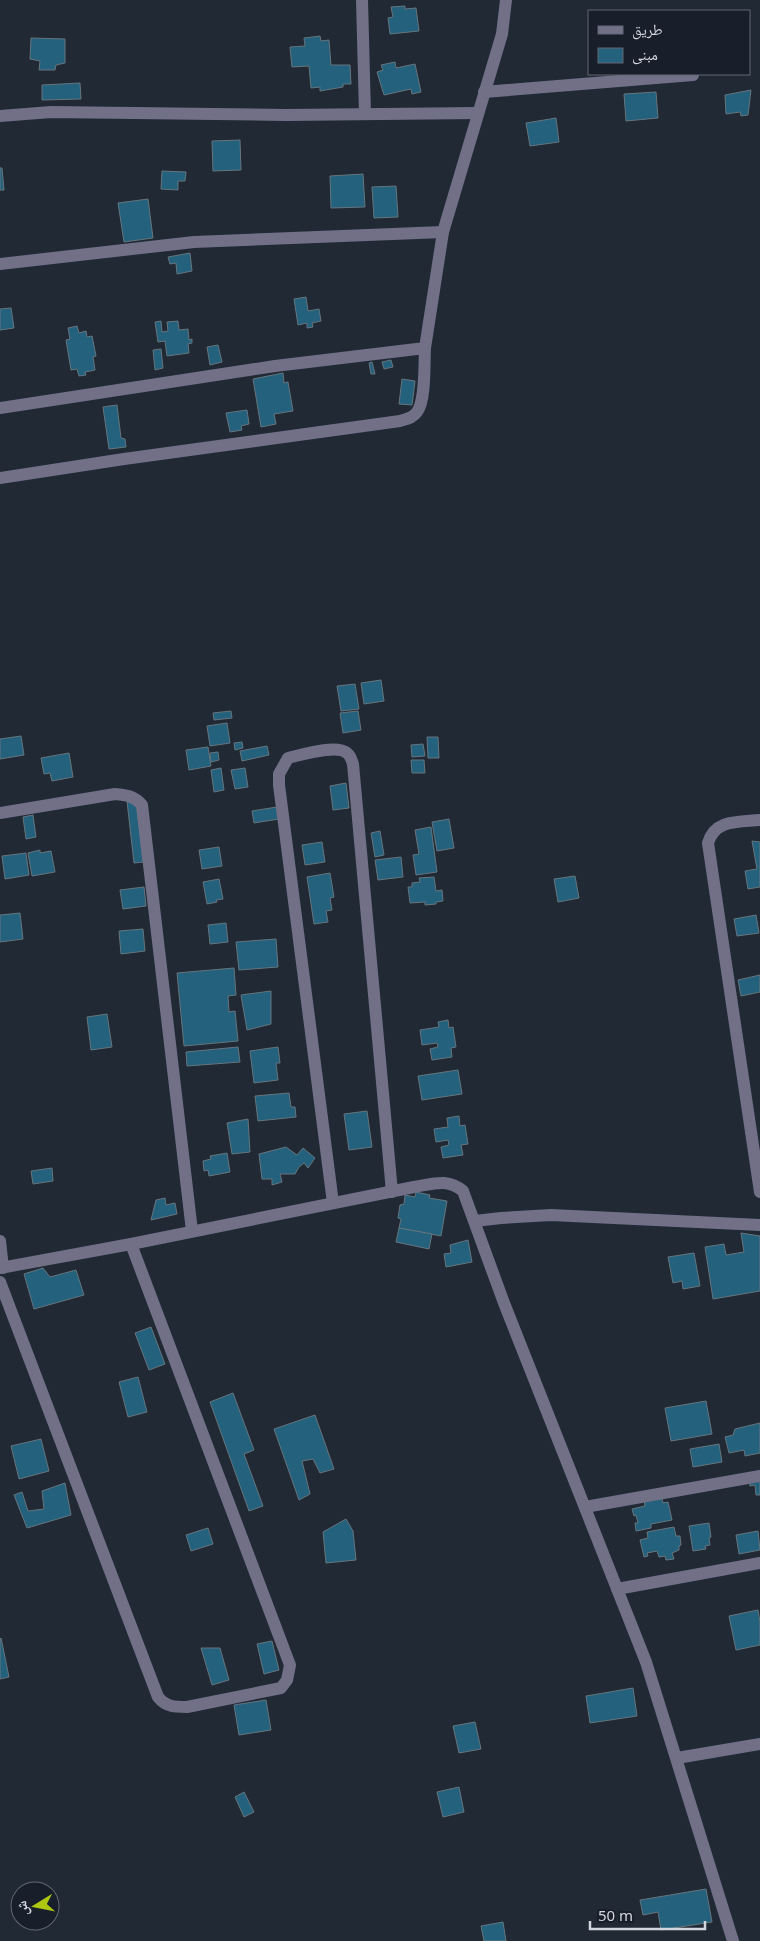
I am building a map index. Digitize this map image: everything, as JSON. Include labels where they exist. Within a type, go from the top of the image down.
[{"type":"street","points":[[362,0],[365,114]]},
{"type":"street","points":[[0,478],[411,418],[422,404],[425,348],[443,232],[502,34],[506,0]]},
{"type":"street","points":[[484,92],[693,75]]},
{"type":"street","points":[[0,116],[51,112],[478,113]]},
{"type":"street","points":[[0,264],[194,242],[443,232]]},
{"type":"street","points":[[0,408],[275,366],[425,348]]},
{"type":"street","points":[[333,1203],[279,774],[288,758],[337,749],[345,751],[350,755],[353,764],[392,1192]]},
{"type":"street","points":[[0,813],[115,794],[127,794],[135,798],[142,805],[192,1231]]},
{"type":"street","points":[[760,820],[722,825],[714,830],[708,843],[760,1192]]},
{"type":"street","points":[[0,1240],[2,1268],[392,1192],[447,1182],[456,1184],[463,1191],[504,1303],[646,1662],[733,1941]]},
{"type":"street","points":[[475,1222],[501,1218],[551,1216],[760,1224]]},
{"type":"street","points":[[0,1282],[158,1697],[162,1702],[172,1707],[187,1707],[281,1688],[287,1680],[290,1665],[131,1244]]},
{"type":"street","points":[[585,1507],[760,1476]]},
{"type":"street","points":[[617,1589],[760,1563]]},
{"type":"street","points":[[677,1758],[760,1744]]},
{"type":"building","points":[[405,6],[405,9],[416,8],[419,31],[390,34],[388,18],[393,17],[391,7]]},
{"type":"building","points":[[320,36],[321,41],[329,40],[331,65],[350,65],[351,84],[343,84],[343,87],[320,91],[320,87],[311,88],[309,66],[292,67],[290,47],[305,46],[304,38]]},
{"type":"building","points":[[31,38],[65,39],[65,63],[56,65],[55,70],[39,70],[40,61],[30,59]]},
{"type":"building","points":[[395,62],[396,68],[415,64],[421,92],[412,94],[411,89],[384,95],[377,72],[383,70],[381,65]]},
{"type":"building","points":[[80,83],[81,99],[42,100],[42,85]]},
{"type":"building","points":[[751,90],[748,115],[741,116],[740,112],[726,114],[725,95]]},
{"type":"building","points":[[656,92],[658,118],[626,121],[624,94]]},
{"type":"building","points":[[556,118],[559,142],[530,146],[526,123]]},
{"type":"building","points":[[240,140],[241,170],[213,171],[212,141]]},
{"type":"building","points":[[0,168],[2,168],[4,190],[0,190]]},
{"type":"building","points":[[162,171],[186,172],[185,181],[178,181],[178,190],[161,189]]},
{"type":"building","points":[[363,174],[365,207],[331,208],[330,176]]},
{"type":"building","points":[[396,186],[398,217],[374,218],[372,187]]},
{"type":"building","points":[[148,199],[153,238],[124,242],[118,203]]},
{"type":"building","points":[[190,253],[192,271],[177,274],[176,263],[170,264],[168,257]]},
{"type":"building","points":[[306,297],[308,311],[319,309],[321,321],[312,323],[313,327],[307,328],[307,323],[298,325],[294,299]]},
{"type":"building","points":[[11,308],[14,328],[0,330],[0,309]]},
{"type":"building","points":[[161,321],[162,332],[168,331],[167,322],[178,321],[179,330],[188,329],[189,340],[192,339],[192,343],[188,344],[189,353],[167,356],[165,341],[158,342],[155,322]]},
{"type":"building","points":[[77,326],[79,333],[86,331],[87,337],[92,336],[96,356],[93,357],[95,370],[85,372],[86,375],[79,376],[77,369],[71,370],[66,340],[70,339],[68,328]]},
{"type":"building","points":[[218,345],[222,362],[210,365],[207,347]]},
{"type":"building","points":[[161,349],[163,368],[155,370],[153,350]]},
{"type":"building","points":[[391,360],[393,367],[384,369],[382,362]]},
{"type":"building","points":[[372,362],[375,374],[371,374],[369,363]]},
{"type":"building","points":[[283,373],[284,383],[288,382],[293,411],[274,414],[276,424],[261,427],[253,379]]},
{"type":"building","points":[[402,379],[415,381],[412,405],[399,404]]},
{"type":"building","points":[[117,405],[121,438],[125,439],[126,447],[109,449],[103,407]]},
{"type":"building","points":[[247,410],[249,424],[241,426],[242,430],[230,432],[226,413]]},
{"type":"building","points":[[381,680],[384,701],[364,704],[361,683]]},
{"type":"building","points":[[355,684],[359,709],[341,711],[337,686]]},
{"type":"building","points":[[231,711],[232,718],[214,720],[213,713]]},
{"type":"building","points":[[358,711],[361,730],[343,733],[340,713]]},
{"type":"building","points":[[227,723],[230,743],[210,746],[207,726]]},
{"type":"building","points":[[21,736],[24,755],[0,759],[0,739]]},
{"type":"building","points":[[427,737],[438,737],[439,758],[428,758]]},
{"type":"building","points":[[242,742],[243,748],[235,750],[234,743]]},
{"type":"building","points":[[423,744],[425,756],[412,757],[411,745]]},
{"type":"building","points":[[267,746],[269,755],[242,761],[240,751]]},
{"type":"building","points":[[208,747],[211,766],[189,770],[186,750]]},
{"type":"building","points":[[218,752],[219,760],[211,762],[210,753]]},
{"type":"building","points":[[69,753],[73,777],[52,781],[50,773],[44,774],[41,758]]},
{"type":"building","points":[[411,760],[424,760],[425,773],[412,773]]},
{"type":"building","points":[[221,768],[224,790],[214,792],[211,770]]},
{"type":"building","points":[[245,768],[248,787],[235,789],[231,770]]},
{"type":"building","points":[[346,783],[349,808],[333,810],[330,786]]},
{"type":"building","points":[[136,800],[143,862],[134,863],[127,801]]},
{"type":"building","points":[[277,807],[279,819],[254,823],[252,811]]},
{"type":"building","points":[[33,815],[36,837],[26,839],[23,817]]},
{"type":"building","points":[[449,819],[454,848],[437,851],[432,822]]},
{"type":"building","points":[[431,827],[437,872],[416,875],[413,855],[419,854],[415,830]]},
{"type":"building","points":[[380,831],[384,855],[375,857],[371,833]]},
{"type":"building","points":[[752,841],[760,842],[760,887],[748,889],[745,871],[757,869]]},
{"type":"building","points":[[322,842],[325,862],[305,865],[302,845]]},
{"type":"building","points":[[219,847],[222,866],[202,869],[199,850]]},
{"type":"building","points":[[40,850],[40,853],[51,851],[55,872],[32,876],[28,853]]},
{"type":"building","points":[[26,853],[29,875],[5,879],[2,856]]},
{"type":"building","points":[[401,857],[403,877],[378,880],[375,860]]},
{"type":"building","points":[[330,873],[334,897],[330,898],[332,910],[326,911],[328,922],[314,924],[307,877]]},
{"type":"building","points":[[575,876],[579,898],[558,902],[554,879]]},
{"type":"building","points":[[434,877],[436,891],[442,890],[443,901],[425,905],[425,902],[410,903],[408,887],[412,887],[412,883],[420,882],[419,878]]},
{"type":"building","points":[[219,879],[223,899],[207,904],[203,882]]},
{"type":"building","points":[[144,887],[146,906],[123,909],[120,890]]},
{"type":"building","points":[[20,913],[23,939],[0,942],[0,915]]},
{"type":"building","points":[[756,915],[759,933],[737,936],[734,919]]},
{"type":"building","points":[[226,923],[228,942],[210,944],[208,925]]},
{"type":"building","points":[[143,929],[145,951],[121,954],[119,931]]},
{"type":"building","points":[[276,939],[278,967],[239,970],[236,942]]},
{"type":"building","points":[[234,968],[236,995],[228,996],[229,1012],[235,1011],[238,1041],[184,1046],[177,973]]},
{"type":"building","points":[[760,975],[760,992],[741,996],[738,980]]},
{"type":"building","points":[[271,991],[271,1024],[247,1030],[241,995]]},
{"type":"building","points":[[107,1014],[112,1047],[91,1050],[87,1017]]},
{"type":"building","points":[[448,1020],[449,1028],[453,1027],[456,1047],[451,1048],[452,1057],[432,1060],[430,1049],[438,1047],[437,1043],[422,1045],[420,1030],[439,1027],[438,1022]]},
{"type":"building","points":[[238,1047],[240,1062],[187,1066],[186,1052]]},
{"type":"building","points":[[278,1047],[280,1063],[276,1063],[278,1080],[254,1083],[250,1051]]},
{"type":"building","points":[[458,1070],[462,1094],[422,1100],[418,1076]]},
{"type":"building","points":[[289,1093],[291,1107],[295,1107],[296,1117],[258,1121],[255,1096]]},
{"type":"building","points":[[367,1111],[372,1147],[349,1150],[344,1114]]},
{"type":"building","points":[[459,1116],[460,1126],[465,1125],[468,1144],[461,1145],[463,1155],[443,1158],[441,1147],[449,1145],[448,1140],[436,1142],[434,1129],[448,1127],[447,1118]]},
{"type":"building","points":[[248,1119],[250,1152],[232,1154],[227,1123]]},
{"type":"building","points":[[286,1147],[297,1155],[303,1148],[315,1158],[308,1168],[304,1163],[295,1174],[280,1174],[282,1182],[272,1185],[272,1179],[262,1179],[259,1154]]},
{"type":"building","points":[[227,1153],[230,1172],[209,1176],[208,1170],[204,1171],[203,1161],[211,1159],[210,1156]]},
{"type":"building","points":[[52,1168],[53,1181],[33,1184],[31,1171]]},
{"type":"building","points":[[416,1192],[430,1195],[429,1198],[447,1201],[441,1236],[399,1228],[401,1219],[398,1218],[400,1205],[404,1204],[405,1195],[415,1197]]},
{"type":"building","points":[[165,1198],[166,1205],[175,1203],[177,1214],[151,1220],[156,1200]]},
{"type":"building","points":[[399,1228],[432,1234],[429,1249],[396,1242]]},
{"type":"building","points":[[741,1233],[760,1236],[760,1291],[713,1299],[705,1247],[724,1244],[726,1255],[744,1252]]},
{"type":"building","points":[[468,1240],[472,1262],[446,1267],[444,1254],[451,1253],[450,1245]]},
{"type":"building","points":[[694,1253],[700,1286],[683,1289],[682,1281],[673,1283],[668,1257]]},
{"type":"building","points":[[43,1268],[50,1277],[76,1270],[84,1295],[34,1309],[24,1274]]},
{"type":"building","points":[[151,1327],[165,1364],[149,1370],[135,1333]]},
{"type":"building","points":[[138,1377],[147,1412],[128,1417],[119,1382]]},
{"type":"building","points":[[233,1393],[254,1450],[244,1454],[263,1506],[249,1511],[210,1402]]},
{"type":"building","points":[[706,1401],[712,1434],[671,1441],[665,1408]]},
{"type":"building","points":[[315,1415],[334,1469],[320,1473],[313,1459],[302,1461],[310,1494],[299,1500],[274,1429]]},
{"type":"building","points":[[760,1423],[760,1453],[745,1456],[744,1450],[729,1453],[725,1437],[733,1435],[735,1429]]},
{"type":"building","points":[[41,1439],[49,1471],[19,1479],[11,1446]]},
{"type":"building","points":[[719,1444],[722,1462],[693,1467],[690,1449]]},
{"type":"building","points":[[760,1478],[760,1495],[756,1495],[755,1485],[750,1486],[749,1479]]},
{"type":"building","points":[[65,1483],[71,1515],[27,1528],[14,1495],[22,1492],[28,1511],[44,1509],[42,1491]]},
{"type":"building","points":[[661,1494],[663,1503],[668,1502],[672,1520],[651,1524],[651,1528],[636,1531],[635,1523],[638,1523],[632,1509],[645,1506],[644,1500]]},
{"type":"building","points":[[346,1519],[353,1531],[356,1560],[326,1563],[323,1532]]},
{"type":"building","points":[[709,1523],[710,1545],[705,1546],[706,1549],[693,1551],[689,1526]]},
{"type":"building","points":[[674,1527],[676,1536],[680,1536],[681,1545],[679,1550],[672,1553],[674,1559],[666,1560],[665,1556],[659,1557],[657,1551],[647,1553],[648,1556],[644,1557],[640,1540],[648,1538],[647,1532]]},
{"type":"building","points":[[208,1528],[213,1544],[191,1551],[186,1535]]},
{"type":"building","points":[[758,1531],[760,1550],[739,1554],[736,1535]]},
{"type":"building","points":[[758,1610],[760,1645],[736,1650],[729,1616]]},
{"type":"building","points":[[0,1639],[9,1677],[0,1679]]},
{"type":"building","points":[[272,1641],[279,1670],[264,1674],[257,1644]]},
{"type":"building","points":[[201,1648],[220,1648],[229,1680],[212,1685]]},
{"type":"building","points":[[633,1688],[637,1716],[590,1723],[586,1696]]},
{"type":"building","points":[[266,1700],[271,1730],[239,1735],[234,1705]]},
{"type":"building","points":[[475,1722],[481,1749],[459,1753],[453,1726]]},
{"type":"building","points":[[459,1787],[464,1812],[443,1817],[437,1792]]},
{"type":"building","points":[[244,1792],[254,1812],[244,1817],[235,1797]]},
{"type":"building","points":[[706,1889],[712,1922],[661,1930],[658,1912],[643,1915],[640,1900]]},
{"type":"building","points":[[503,1922],[506,1941],[484,1941],[481,1926]]}]
